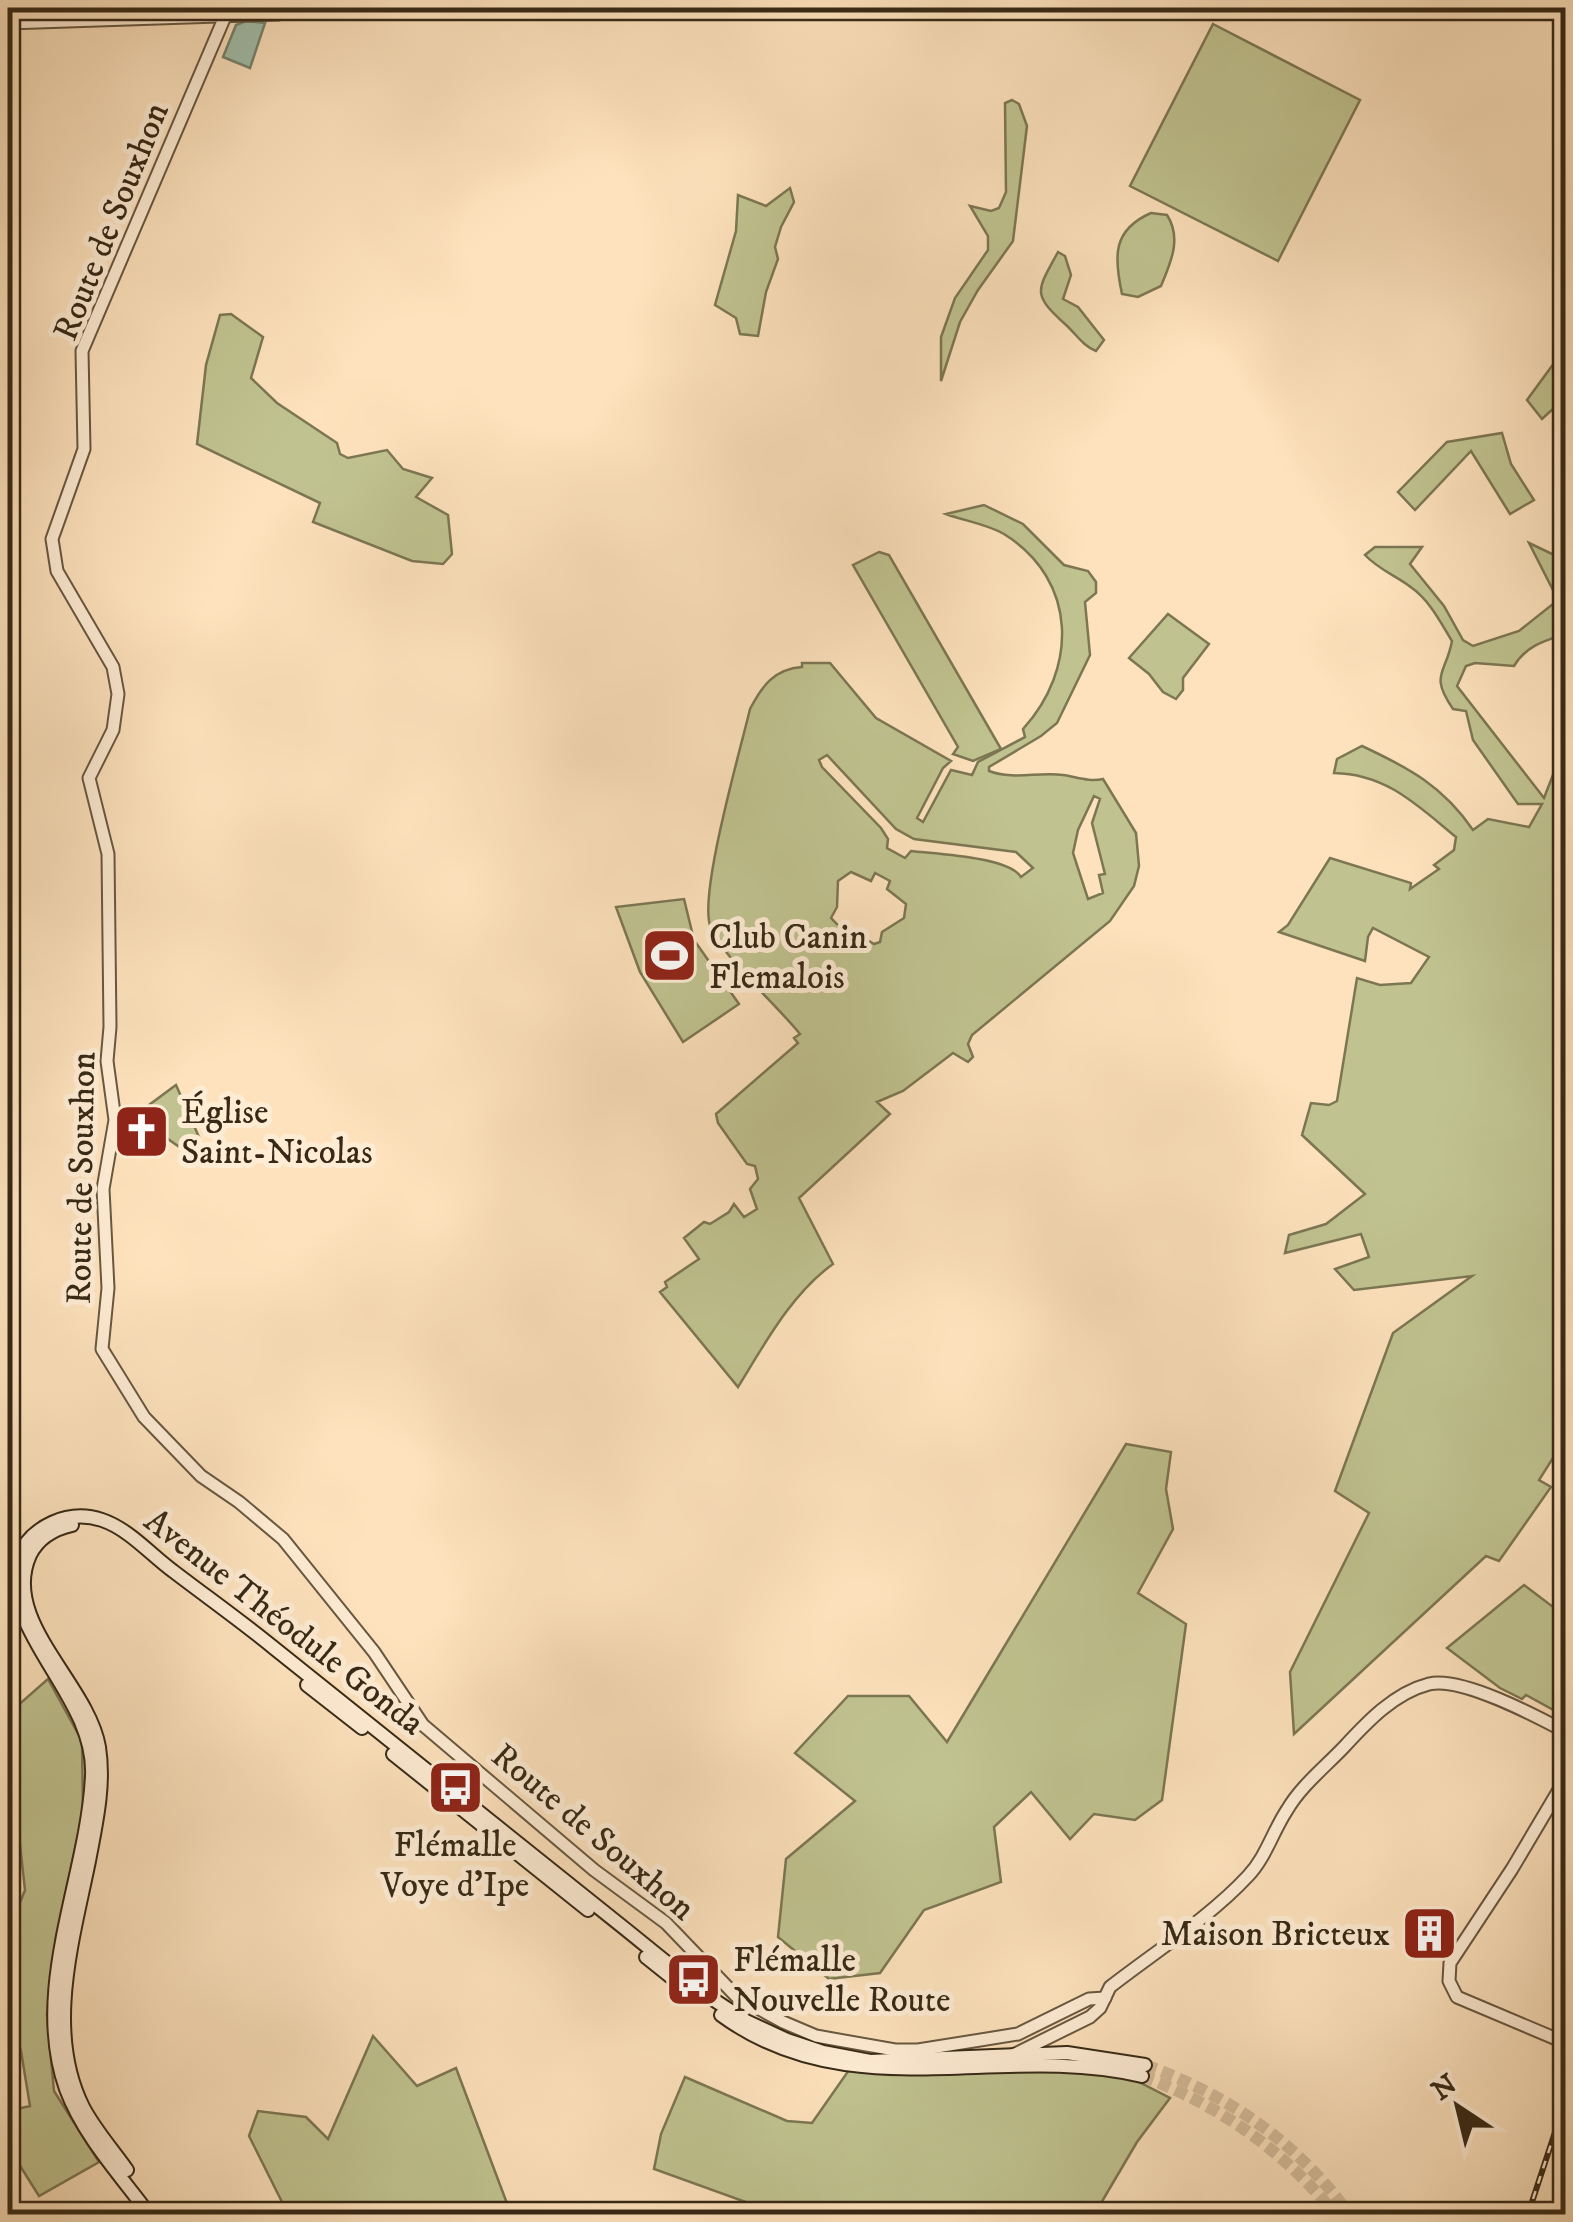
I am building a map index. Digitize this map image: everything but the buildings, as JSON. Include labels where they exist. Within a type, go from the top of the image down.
[{"type":"main road","name":"Avenue Théodule Gonda","points":[[149,2214],[77,2114],[56,2045],[56,1996],[93,1771],[85,1730],[76,1710],[22,1626],[12,1592],[15,1564],[27,1542],[49,1523],[65,1518],[88,1516],[129,1536],[251,1628],[733,2013],[787,2040],[823,2052],[870,2060],[1067,2052],[1143,2071],[1077,2066],[892,2070],[814,2059],[752,2035],[664,1972],[126,1540],[100,1526],[67,1526],[54,1531],[34,1549],[24,1568],[21,1592],[29,1621],[88,1715],[101,1771],[94,1834],[64,1998],[65,2044],[84,2108],[159,2214]]},
{"type":"street","points":[[8,23],[278,14],[298,8]]},
{"type":"street","points":[[1552,8],[1566,24]]},
{"type":"street","name":"Route de Souxhon","points":[[226,14],[82,352],[84,450],[52,539],[57,571],[113,666],[118,694],[114,730],[88,778],[108,854],[107,1061],[115,1120],[103,1189],[108,1300],[102,1349],[161,1437],[201,1476],[283,1539],[374,1652],[423,1725],[594,1870],[666,1923],[736,1996],[816,2036],[860,2046],[918,2050],[1018,2034],[1089,1999],[1103,2003]]},
{"type":"street","points":[[1013,2055],[1090,2017],[1103,2003],[1110,1986],[1250,1874],[1287,1809],[1371,1718],[1392,1701],[1428,1684],[1466,1688],[1510,1704],[1566,1732]]},
{"type":"street","points":[[1566,1778],[1450,1963],[1449,1980],[1453,1992],[1464,2000],[1566,2042]]},
{"type":"street","points":[[918,2050],[942,2060]]},
{"type":"green space","points":[[1213,24],[1360,100],[1278,261],[1130,186]]},
{"type":"green space","points":[[1012,100],[1019,104],[1027,126],[1013,241],[960,322],[941,381],[941,337],[955,298],[988,250],[988,236],[970,206],[991,211],[999,208],[1006,192],[1005,103]]},
{"type":"green space","points":[[790,188],[794,202],[775,247],[778,259],[766,292],[758,336],[740,334],[736,318],[715,305],[736,231],[738,195],[766,206]]},
{"type":"green space","points":[[1151,213],[1167,215],[1174,232],[1168,268],[1161,286],[1138,297],[1122,294],[1119,246],[1129,228]]},
{"type":"green space","points":[[1058,252],[1065,256],[1071,275],[1063,299],[1078,307],[1104,340],[1096,351],[1080,340],[1043,299],[1042,285]]},
{"type":"green space","points":[[231,314],[263,337],[251,378],[277,403],[337,443],[340,454],[348,458],[387,450],[403,469],[432,478],[416,497],[448,515],[452,554],[443,564],[412,561],[313,522],[320,503],[197,444],[206,365],[220,315]]},
{"type":"green space","points":[[1565,348],[1565,398],[1542,419],[1527,400]]},
{"type":"green space","points":[[1502,433],[1511,464],[1534,500],[1510,514],[1471,451],[1415,510],[1398,492],[1447,442]]},
{"type":"green space","points":[[984,505],[1023,524],[1064,565],[1088,571],[1096,582],[1096,593],[1085,602],[1090,655],[1057,723],[989,767],[989,771],[1103,779],[1136,833],[1139,866],[1134,886],[1110,921],[972,1035],[968,1044],[973,1057],[968,1062],[953,1053],[903,1091],[877,1102],[890,1114],[799,1198],[833,1264],[792,1305],[738,1387],[660,1292],[667,1287],[665,1282],[699,1259],[684,1238],[704,1222],[710,1224],[729,1212],[734,1204],[744,1217],[757,1209],[750,1189],[758,1179],[755,1166],[747,1164],[718,1123],[716,1114],[798,1043],[794,1038],[800,1034],[740,968],[711,928],[710,887],[730,788],[750,709],[770,680],[784,671],[802,667],[802,663],[830,663],[876,718],[951,761],[943,768],[917,818],[923,822],[951,770],[972,775],[978,762],[1025,737],[1023,729],[1041,706],[1060,654],[1062,627],[1057,601],[1046,576],[1029,553],[1004,534],[946,514]],"holes":[[[827,755],[896,829],[914,839],[1016,852],[1033,868],[1021,877],[1002,865],[971,858],[911,851],[905,858],[887,848],[888,839],[881,828],[822,767],[819,760]],[[1094,796],[1100,799],[1092,823],[1105,874],[1099,875],[1103,893],[1088,899],[1073,853],[1078,830]],[[851,872],[871,881],[875,873],[890,881],[887,889],[906,904],[904,918],[882,932],[880,942],[874,944],[846,930],[831,918],[837,907],[838,881]]]},
{"type":"green space","points":[[1529,543],[1565,560],[1565,634],[1530,649],[1514,666],[1466,666],[1457,686],[1544,798],[1556,767],[1565,767],[1565,1439],[1539,1480],[1551,1487],[1499,1561],[1486,1556],[1294,1734],[1290,1672],[1369,1513],[1335,1491],[1393,1333],[1472,1276],[1354,1290],[1335,1269],[1369,1257],[1361,1234],[1285,1253],[1289,1235],[1326,1224],[1365,1194],[1302,1135],[1311,1103],[1329,1105],[1337,1101],[1357,978],[1380,985],[1411,983],[1429,957],[1373,928],[1365,961],[1279,932],[1288,925],[1330,858],[1411,883],[1410,889],[1439,869],[1434,865],[1454,850],[1456,837],[1401,794],[1370,779],[1334,773],[1337,759],[1362,746],[1424,780],[1450,801],[1473,830],[1488,819],[1529,827],[1542,804],[1518,804],[1473,740],[1466,711],[1453,709],[1442,688],[1441,674],[1452,641],[1444,627],[1418,593],[1365,555],[1375,547],[1422,547],[1410,564],[1444,606],[1463,640],[1473,646],[1519,631],[1558,600]]},
{"type":"green space","points":[[879,552],[889,555],[1001,749],[973,761],[953,754],[958,747],[853,565]]},
{"type":"green space","points":[[1168,614],[1209,644],[1183,678],[1183,690],[1176,699],[1163,692],[1129,658]]},
{"type":"green space","name":"Club Canin Flemalois","points":[[684,899],[694,940],[739,1004],[683,1042],[640,972],[616,907]]},
{"type":"green space","points":[[176,1085],[199,1137],[178,1146],[165,1137],[134,1151],[132,1143],[158,1129],[158,1120],[154,1116],[131,1135],[126,1122]]},
{"type":"green space","points":[[1126,1444],[1171,1452],[1166,1489],[1173,1529],[1138,1593],[1186,1624],[1162,1800],[1135,1820],[1094,1814],[1070,1839],[1031,1792],[994,1827],[1001,1882],[924,1910],[880,1973],[829,1979],[778,1937],[786,1859],[855,1801],[795,1753],[848,1696],[909,1696],[947,1742]]},
{"type":"green space","points":[[1524,1585],[1565,1616],[1565,1701],[1559,1713],[1526,1695],[1522,1699],[1500,1688],[1447,1648]]},
{"type":"green space","points":[[48,1679],[82,1741],[83,1811],[56,1937],[47,2015],[54,2091],[99,2162],[39,2196],[12,2153],[8,2153],[8,2070],[17,2109],[30,2106],[21,2051],[8,2013],[8,1932],[25,1890],[13,1781],[16,1707]]},
{"type":"green space","points":[[373,2036],[417,2086],[456,2068],[511,2214],[288,2214],[249,2136],[258,2111],[306,2117],[328,2139]]},
{"type":"green space","points":[[849,2070],[890,2075],[1089,2070],[1133,2079],[1170,2098],[1137,2142],[1097,2210],[1081,2214],[779,2214],[654,2169],[661,2134],[685,2077],[787,2121],[812,2123]]},
{"type":"shaded area","points":[[246,21],[265,23],[250,68],[223,57],[236,25]]},
{"type":"tunnel","points":[[1145,2065],[1205,2091],[1259,2124],[1307,2165],[1349,2214]]},
{"type":"tunnel","points":[[1142,2076],[1197,2101],[1248,2132],[1294,2170],[1335,2214]]},
{"type":"railway","points":[[1528,2214],[1566,2099]]},
{"type":"place","name":"Club Canin Flemalois","points":[[670,956]]},
{"type":"place","name":"Église Saint-Nicolas","points":[[142,1131]]},
{"type":"place","name":"Flémalle Voye d'Ipe","points":[[455,1788]]},
{"type":"place","name":"Maison Bricteux","points":[[1429,1933]]},
{"type":"place","name":"Flémalle Nouvelle Route","points":[[694,1979]]}]
